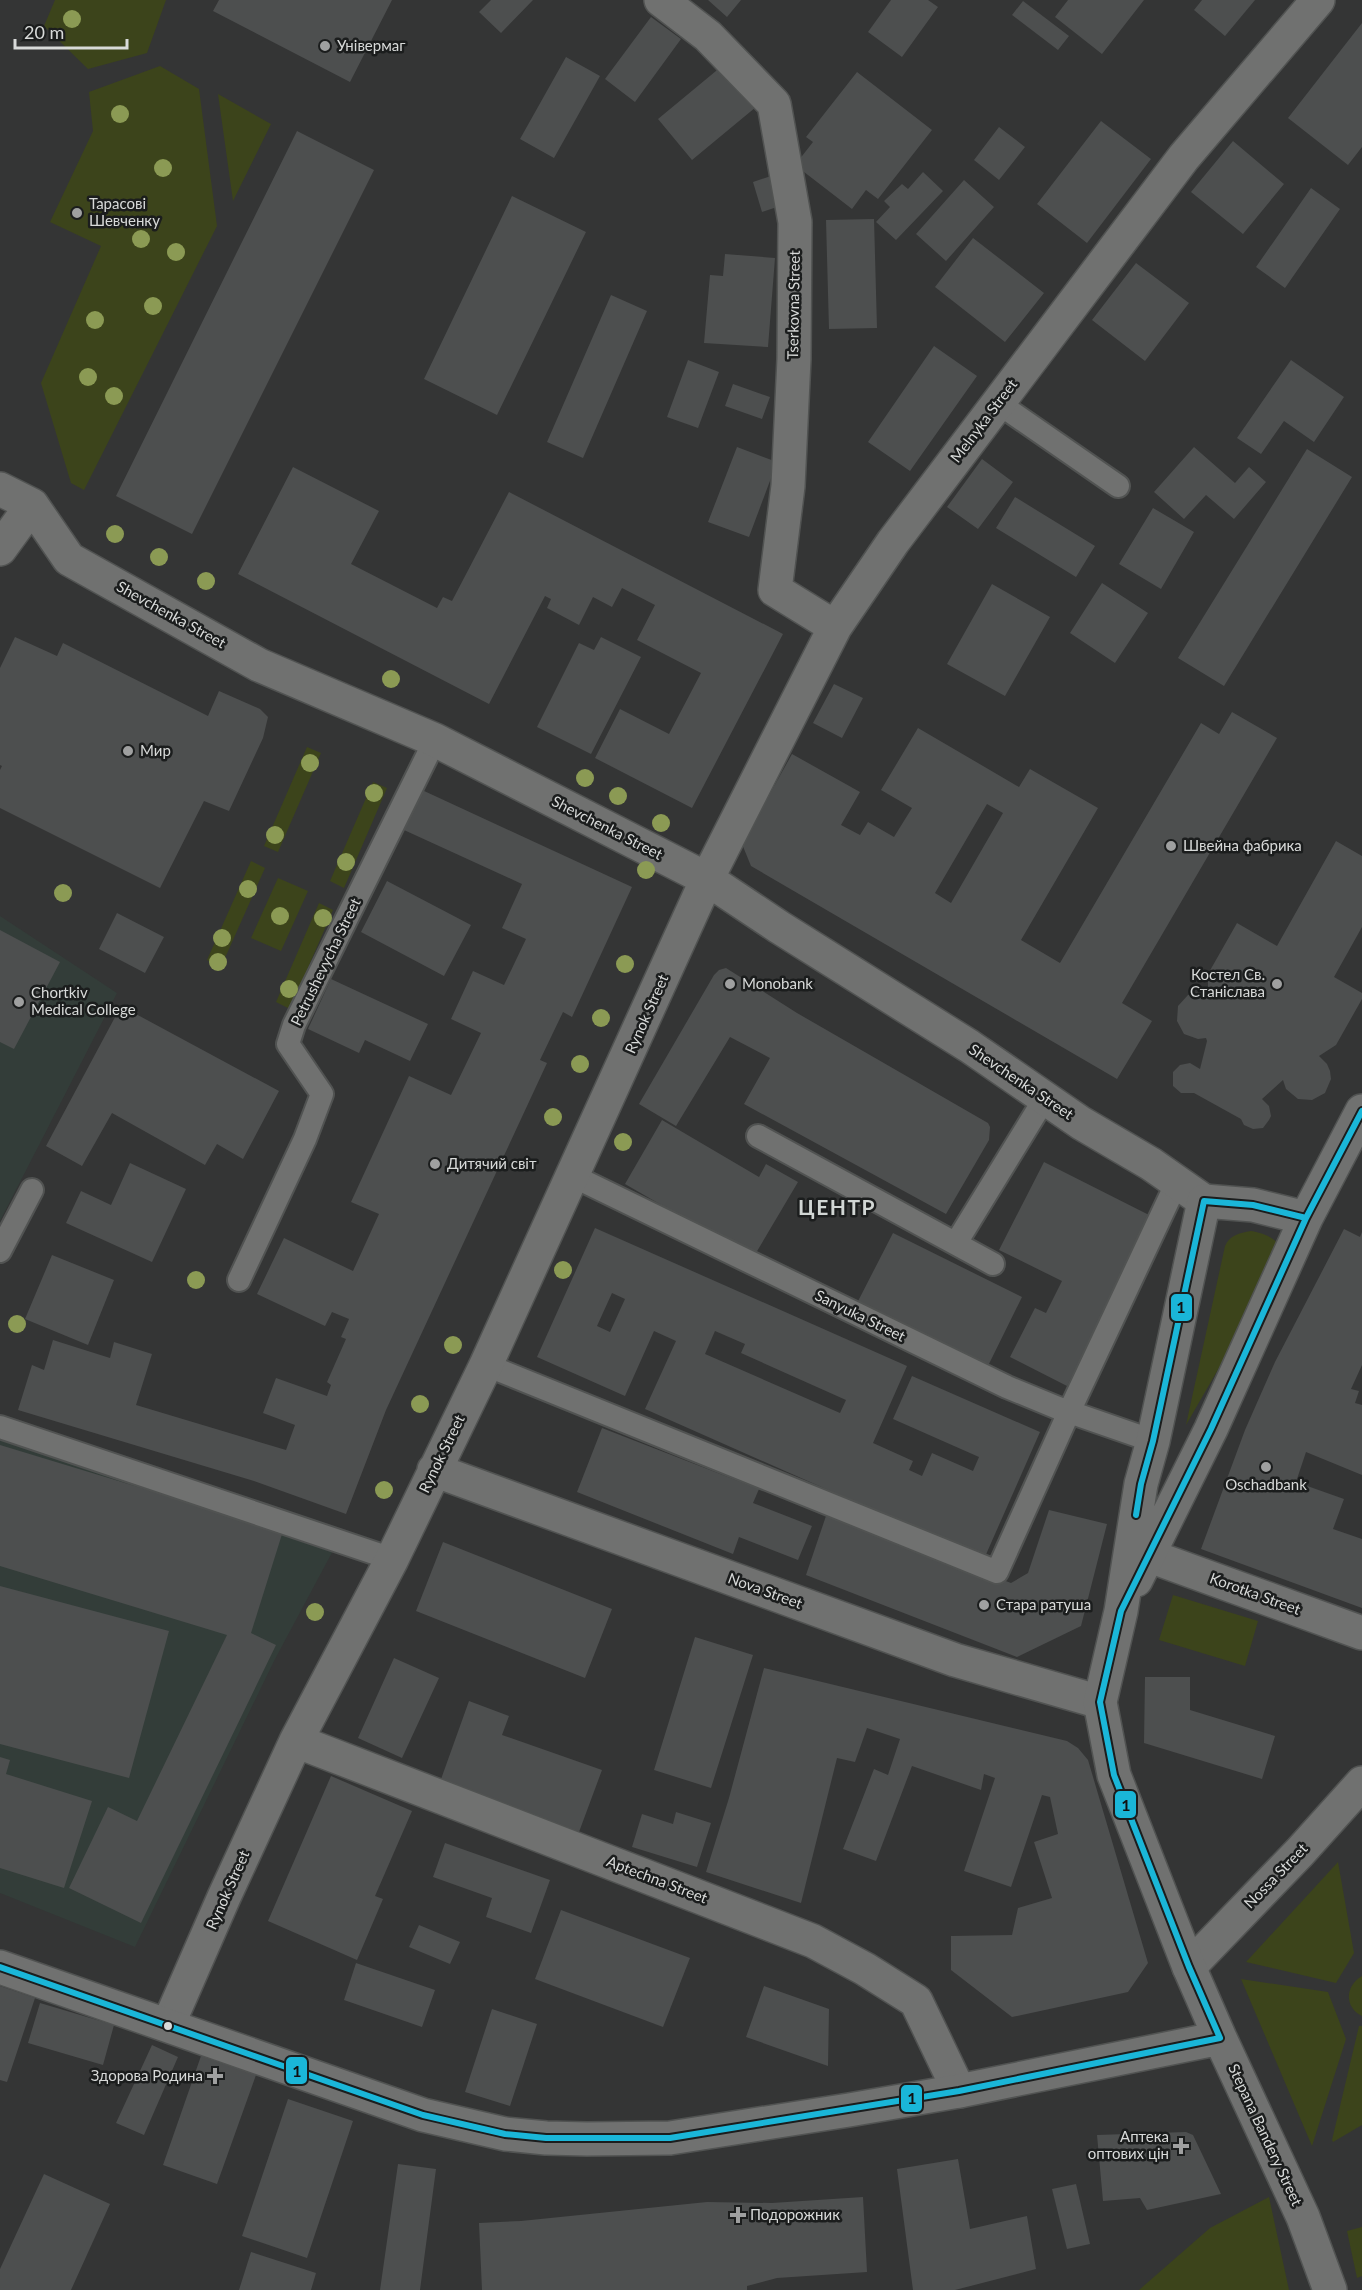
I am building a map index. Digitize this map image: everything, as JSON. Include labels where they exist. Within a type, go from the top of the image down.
[{"type":"street","name":"Tserkovna Street","points":[[661,0],[708,36],[774,104],[795,222],[794,359],[788,486],[775,590],[835,627]]},
{"type":"street","name":"Melnyka Street","points":[[707,879],[835,627],[893,542],[1184,157],[1318,0]]},
{"type":"street","name":"Shevchenka Street","points":[[0,489],[32,505],[69,559],[259,665],[435,740],[707,879],[969,1046],[1081,1123],[1151,1164],[1204,1201]]},
{"type":"street","points":[[0,549],[32,505]]},
{"type":"street","name":"Rynok Street","points":[[168,2025],[296,1741],[392,1559],[486,1365],[707,879]]},
{"type":"street","name":"Stepana Bandery Street","points":[[1121,1611],[1211,1429],[1306,1218],[1362,1111]]},
{"type":"street","points":[[1204,1201],[1253,1205],[1306,1218]]},
{"type":"street","name":"Stepana Bandery Street","points":[[1204,1201],[1153,1441],[1141,1484],[1121,1611],[1100,1702],[1114,1775],[1189,1967],[1303,2217],[1330,2290]]},
{"type":"street","name":"Nova Street","points":[[434,1470],[955,1660],[1100,1702]]},
{"type":"street","name":"Korotka Street","points":[[1147,1555],[1362,1633]]},
{"type":"street","name":"Aptechna Street","points":[[296,1741],[813,1941],[865,1969],[916,2001],[959,2091]]},
{"type":"street","name":"Nossa Street","points":[[1189,1967],[1300,1852],[1362,1783]]},
{"type":"street","points":[[0,1967],[423,2115],[505,2134],[546,2138],[670,2138],[959,2091],[1220,2038]]},
{"type":"lane","points":[[998,403],[1118,486]]},
{"type":"lane","name":"Petrushevycha Street","points":[[239,1280],[305,1139],[322,1094],[288,1044],[294,1025],[435,740]]},
{"type":"lane","points":[[956,1243],[1045,1098]]},
{"type":"lane","points":[[758,1136],[993,1264]]},
{"type":"lane","name":"Sanyuka Street","points":[[573,1176],[959,1365],[1069,1412],[1153,1441]]},
{"type":"lane","points":[[486,1365],[997,1572],[1177,1182]]},
{"type":"lane","points":[[0,1251],[32,1190]]},
{"type":"lane","points":[[0,1427],[392,1559]]},
{"type":"shaded area","points":[[0,916],[117,993],[0,1221]]},
{"type":"shaded area","points":[[0,1438],[335,1547],[274,1661],[135,1947],[0,1893]]},
{"type":"green space","points":[[55,0],[166,0],[147,53],[88,69],[44,26]]},
{"type":"green space","points":[[160,66],[199,89],[217,226],[84,490],[71,483],[41,383],[101,246],[50,222],[93,131],[89,92]]},
{"type":"green space","points":[[218,94],[271,124],[233,201]]},
{"type":"green space","points":[[307,747],[321,753],[278,852],[264,846]]},
{"type":"green space","points":[[373,782],[387,788],[344,888],[330,881]]},
{"type":"green space","points":[[251,861],[265,868],[221,967],[207,960]]},
{"type":"green space","points":[[278,878],[308,891],[281,951],[251,938]]},
{"type":"green space","points":[[319,903],[333,910],[290,1009],[276,1002]]},
{"type":"green space","points":[[1251,1231],[1268,1236],[1281,1246],[1279,1264],[1186,1425],[1225,1246],[1235,1235]]},
{"type":"green space","points":[[1173,1595],[1258,1621],[1245,1666],[1159,1640]]},
{"type":"green space","points":[[1338,1862],[1354,1953],[1336,1983],[1246,1962]]},
{"type":"green space","points":[[1362,1976],[1362,2016],[1352,2007],[1349,1996],[1352,1985]]},
{"type":"green space","points":[[1241,1979],[1328,1992],[1346,2039],[1312,2146]]},
{"type":"green space","points":[[1359,2026],[1362,2026],[1362,2125],[1333,2142],[1332,2140]]},
{"type":"green space","points":[[1269,2197],[1289,2290],[1139,2290],[1210,2228]]},
{"type":"green space","points":[[1362,2227],[1362,2276],[1357,2278],[1347,2231]]},
{"type":"building","name":"Універмаг","points":[[219,0],[392,0],[350,82],[213,11]]},
{"type":"building","points":[[491,0],[533,0],[501,33],[479,12]]},
{"type":"building","points":[[708,0],[741,0],[727,17]]},
{"type":"building","points":[[891,0],[928,0],[938,7],[902,57],[868,32]]},
{"type":"building","points":[[1068,0],[1144,0],[1102,54],[1055,17]]},
{"type":"building","points":[[1202,0],[1255,0],[1225,36],[1194,10]]},
{"type":"building","points":[[1023,1],[1069,36],[1058,50],[1012,15]]},
{"type":"building","points":[[651,17],[681,39],[635,102],[605,79]]},
{"type":"building","points":[[1362,23],[1362,147],[1348,165],[1288,118]]},
{"type":"building","points":[[566,57],[600,76],[554,158],[520,139]]},
{"type":"building","points":[[722,66],[756,107],[692,160],[658,119]]},
{"type":"building","points":[[857,72],[932,130],[878,199],[866,190],[852,209],[795,165],[813,142],[806,137]]},
{"type":"building","points":[[1101,121],[1151,159],[1087,243],[1037,204]]},
{"type":"building","points":[[999,127],[1025,147],[999,180],[974,160]]},
{"type":"building","points":[[297,131],[374,170],[192,534],[116,496]]},
{"type":"building","points":[[1233,141],[1284,184],[1243,234],[1191,192]]},
{"type":"building","points":[[923,172],[943,191],[896,240],[876,222],[890,207],[884,201],[902,184],[908,189]]},
{"type":"building","points":[[771,176],[780,206],[762,212],[753,182]]},
{"type":"building","points":[[964,180],[994,207],[946,261],[916,234]]},
{"type":"building","points":[[1311,188],[1340,209],[1285,288],[1256,267]]},
{"type":"building","points":[[512,196],[586,232],[497,415],[424,379]]},
{"type":"building","points":[[874,219],[877,328],[829,329],[826,220]]},
{"type":"building","points":[[973,238],[1044,293],[1005,342],[935,287]]},
{"type":"building","points":[[725,254],[775,258],[768,347],[704,343],[710,275],[723,276]]},
{"type":"building","points":[[1136,263],[1189,303],[1145,361],[1092,320]]},
{"type":"building","points":[[611,295],[647,311],[583,458],[547,442]]},
{"type":"building","points":[[934,346],[977,376],[910,471],[868,442]]},
{"type":"building","points":[[688,360],[719,372],[698,428],[667,417]]},
{"type":"building","points":[[1291,360],[1344,397],[1314,442],[1284,421],[1261,454],[1237,438]]},
{"type":"building","points":[[733,384],[770,397],[762,419],[725,406]]},
{"type":"building","points":[[737,447],[777,462],[749,537],[708,522]]},
{"type":"building","points":[[1194,447],[1235,483],[1249,467],[1266,482],[1234,519],[1206,495],[1184,519],[1154,492]]},
{"type":"building","points":[[1307,449],[1352,477],[1224,686],[1178,658]]},
{"type":"building","points":[[982,459],[1013,482],[978,529],[947,507]]},
{"type":"building","points":[[293,467],[379,511],[351,564],[437,608],[443,597],[452,601],[509,492],[783,634],[692,808],[595,758],[620,709],[669,734],[701,673],[637,640],[655,605],[622,588],[612,607],[593,597],[579,625],[547,608],[551,599],[545,596],[489,704],[238,574]]},
{"type":"building","points":[[1015,497],[1095,546],[1076,577],[996,528]]},
{"type":"building","points":[[1153,508],[1194,532],[1161,589],[1119,564]]},
{"type":"building","points":[[1102,583],[1148,613],[1115,663],[1070,633]]},
{"type":"building","points":[[992,584],[1050,617],[1005,696],[947,664]]},
{"type":"building","name":"Мир","points":[[15,637],[57,656],[63,643],[208,716],[219,691],[260,709],[268,717],[263,738],[229,811],[204,801],[160,888],[0,808],[0,770],[2,766],[0,765],[0,668]]},
{"type":"building","points":[[601,637],[641,657],[591,754],[537,727],[579,643],[594,650]]},
{"type":"building","points":[[834,684],[863,698],[842,738],[813,723]]},
{"type":"building","points":[[1232,712],[1277,738],[1122,1003],[1152,1021],[1117,1079],[751,866],[742,844],[792,754],[860,792],[841,825],[860,835],[868,822],[894,837],[912,808],[881,790],[918,728],[1019,787],[1030,769],[1098,808],[1021,940],[1060,963],[1201,723],[1219,734]],"holes":[[[987,804],[1003,813],[951,903],[935,893]]]},
{"type":"building","points":[[422,790],[632,887],[572,1017],[563,1012],[540,1060],[547,1063],[386,1410],[346,1514],[254,1481],[18,1410],[32,1365],[44,1370],[53,1340],[110,1358],[114,1342],[152,1354],[136,1405],[286,1450],[295,1425],[263,1413],[276,1378],[327,1396],[331,1385],[327,1382],[346,1339],[341,1337],[349,1319],[332,1312],[325,1326],[257,1294],[284,1238],[353,1271],[379,1214],[351,1202],[409,1076],[451,1095],[481,1033],[451,1019],[473,971],[504,985],[526,939],[502,928],[522,884],[404,830]]},
{"type":"building","name":"Костел Св. Станіслава","points":[[1336,841],[1362,856],[1362,927],[1334,977],[1362,993],[1362,999],[1336,1045],[1319,1056],[1330,1071],[1331,1079],[1325,1093],[1312,1100],[1298,1099],[1286,1089],[1283,1080],[1262,1099],[1269,1106],[1271,1116],[1269,1120],[1263,1128],[1253,1129],[1244,1125],[1241,1119],[1194,1093],[1181,1093],[1173,1086],[1173,1072],[1180,1065],[1190,1063],[1200,1069],[1207,1041],[1206,1038],[1198,1039],[1184,1034],[1177,1021],[1178,1006],[1188,995],[1202,991],[1208,993],[1208,974],[1237,923],[1277,946]]},
{"type":"building","points":[[387,881],[471,925],[444,976],[361,932]]},
{"type":"building","points":[[117,913],[164,937],[145,973],[99,949]]},
{"type":"building","name":"Chortkiv Medical College","points":[[0,930],[60,962],[14,1049],[0,1042]]},
{"type":"building","points":[[726,968],[797,1013],[988,1123],[989,1140],[946,1214],[744,1104],[770,1058],[730,1037],[676,1126],[639,1104],[714,975]]},
{"type":"building","points":[[331,979],[428,1024],[410,1061],[365,1040],[359,1053],[308,1029]]},
{"type":"building","points":[[121,1006],[279,1091],[243,1159],[217,1144],[205,1165],[112,1113],[82,1166],[46,1146]]},
{"type":"building","points":[[662,1120],[759,1177],[766,1164],[798,1182],[753,1258],[625,1184]]},
{"type":"building","points":[[1044,1162],[1153,1217],[1067,1386],[1010,1357],[1035,1308],[1046,1313],[1062,1281],[999,1250]]},
{"type":"building","points":[[130,1163],[186,1189],[152,1262],[66,1223],[81,1191],[111,1205]]},
{"type":"building","points":[[595,1228],[907,1366],[873,1443],[913,1461],[909,1470],[922,1476],[932,1453],[973,1471],[979,1457],[893,1419],[912,1376],[1040,1432],[984,1559],[645,1409],[676,1341],[654,1331],[625,1396],[537,1357]],"holes":[[[612,1293],[625,1299],[610,1332],[597,1326]],[[715,1331],[745,1344],[741,1353],[846,1400],[840,1413],[705,1354]]]},
{"type":"building","points":[[1344,1229],[1360,1237],[1362,1232],[1362,1365],[1351,1389],[1359,1391],[1355,1403],[1362,1405],[1362,1475],[1306,1452],[1296,1482],[1344,1499],[1333,1529],[1362,1539],[1362,1608],[1201,1549],[1245,1430],[1275,1362]]},
{"type":"building","points":[[893,1233],[1022,1297],[985,1372],[855,1307]]},
{"type":"building","points":[[52,1255],[114,1280],[88,1345],[25,1319]]},
{"type":"building","points":[[602,1428],[759,1489],[753,1503],[812,1526],[798,1560],[739,1537],[733,1554],[577,1492]]},
{"type":"building","points":[[0,1445],[283,1531],[251,1633],[276,1645],[141,1923],[69,1888],[108,1807],[137,1821],[227,1635],[0,1566]]},
{"type":"building","name":"Стара ратуша","points":[[1049,1510],[1107,1524],[1081,1626],[1017,1657],[806,1575],[827,1513],[1011,1583],[1028,1573]]},
{"type":"building","points":[[443,1542],[612,1609],[585,1678],[416,1611]]},
{"type":"building","points":[[0,1586],[169,1631],[129,1778],[0,1744]]},
{"type":"building","points":[[695,1637],[753,1655],[711,1788],[654,1770]]},
{"type":"building","points":[[394,1658],[439,1678],[402,1758],[358,1738]]},
{"type":"building","points":[[764,1668],[1067,1741],[1078,1748],[1088,1760],[1148,1963],[1128,1992],[1012,2017],[951,1970],[951,1936],[1012,1935],[1018,1908],[1052,1898],[1034,1842],[1058,1834],[1050,1797],[1042,1795],[1011,1887],[964,1871],[995,1778],[984,1774],[981,1790],[912,1766],[876,1861],[843,1849],[874,1769],[888,1775],[900,1739],[867,1728],[855,1762],[837,1758],[801,1903],[706,1872],[729,1798]]},
{"type":"building","points":[[1145,1677],[1190,1677],[1190,1710],[1275,1736],[1262,1779],[1144,1743]]},
{"type":"building","points":[[469,1701],[509,1716],[502,1735],[602,1770],[579,1832],[440,1782]]},
{"type":"building","points":[[0,1757],[10,1760],[6,1774],[92,1801],[64,1888],[0,1868]]},
{"type":"building","points":[[331,1776],[412,1811],[375,1896],[383,1899],[357,1960],[268,1921]]},
{"type":"building","points":[[676,1812],[711,1823],[697,1867],[632,1847],[642,1814],[673,1824]]},
{"type":"building","points":[[445,1843],[550,1880],[531,1933],[486,1917],[492,1898],[433,1877]]},
{"type":"building","points":[[561,1910],[690,1958],[663,2027],[535,1979]]},
{"type":"building","points":[[419,1925],[460,1942],[450,1964],[409,1947]]},
{"type":"building","points":[[356,1963],[435,1990],[422,2027],[344,2000]]},
{"type":"building","points":[[0,1986],[35,1998],[7,2082],[0,2080]]},
{"type":"building","points":[[764,1986],[829,2009],[828,2066],[746,2037]]},
{"type":"building","points":[[40,2003],[114,2025],[103,2065],[28,2043]]},
{"type":"building","points":[[492,2009],[537,2024],[510,2106],[465,2092]]},
{"type":"building","points":[[152,2045],[178,2057],[144,2135],[116,2123]]},
{"type":"building","points":[[201,2056],[256,2075],[217,2184],[163,2165]]},
{"type":"building","points":[[288,2099],[353,2121],[307,2258],[242,2236]]},
{"type":"building","points":[[1186,2132],[1193,2135],[1221,2194],[1147,2210],[1140,2198],[1103,2201],[1097,2135]]},
{"type":"building","points":[[958,2159],[970,2229],[1027,2216],[1036,2269],[955,2290],[913,2290],[897,2169]]},
{"type":"building","points":[[398,2164],[436,2169],[420,2290],[380,2290]]},
{"type":"building","points":[[44,2174],[110,2204],[71,2290],[0,2290],[0,2269]]},
{"type":"building","points":[[1076,2184],[1090,2244],[1067,2249],[1052,2189]]},
{"type":"building","points":[[863,2197],[867,2272],[777,2278],[747,2286],[747,2290],[482,2290],[479,2223],[521,2221],[707,2202],[772,2203]]},
{"type":"building","points":[[251,2252],[316,2273],[311,2290],[239,2290]]},
{"type":"transit line","name":"1","points":[[1220,2038],[1189,1967],[1114,1775],[1100,1702],[1121,1611],[1211,1429],[1306,1218],[1362,1111]]},
{"type":"transit line","name":"1","points":[[1136,1515],[1204,1201],[1253,1205],[1306,1218]]},
{"type":"transit line","name":"1","points":[[0,1967],[423,2115],[505,2134],[546,2138],[670,2138],[959,2091],[1220,2038]]},
{"type":"place","name":"Універмаг","points":[[325,46]]},
{"type":"place","name":"Тарасові Шевченку","points":[[77,213]]},
{"type":"place","name":"Мир","points":[[128,751]]},
{"type":"place","name":"Швейна фабрика","points":[[1171,846]]},
{"type":"place","name":"Monobank","points":[[730,984]]},
{"type":"place","name":"Костел Св. Станіслава","points":[[1277,984]]},
{"type":"place","name":"Chortkiv Medical College","points":[[19,1002]]},
{"type":"place","name":"Дитячий світ","points":[[435,1164]]},
{"type":"place","name":"Oschadbank","points":[[1266,1467]]},
{"type":"place","name":"Стара ратуша","points":[[984,1605]]},
{"type":"place","name":"Здорова Родина","points":[[215,2076]]},
{"type":"place","name":"Аптека оптових цін","points":[[1181,2146]]},
{"type":"place","name":"Подорожник","points":[[738,2215]]},
{"type":"district","name":"ЦЕНТР","points":[[837,1208]]}]
